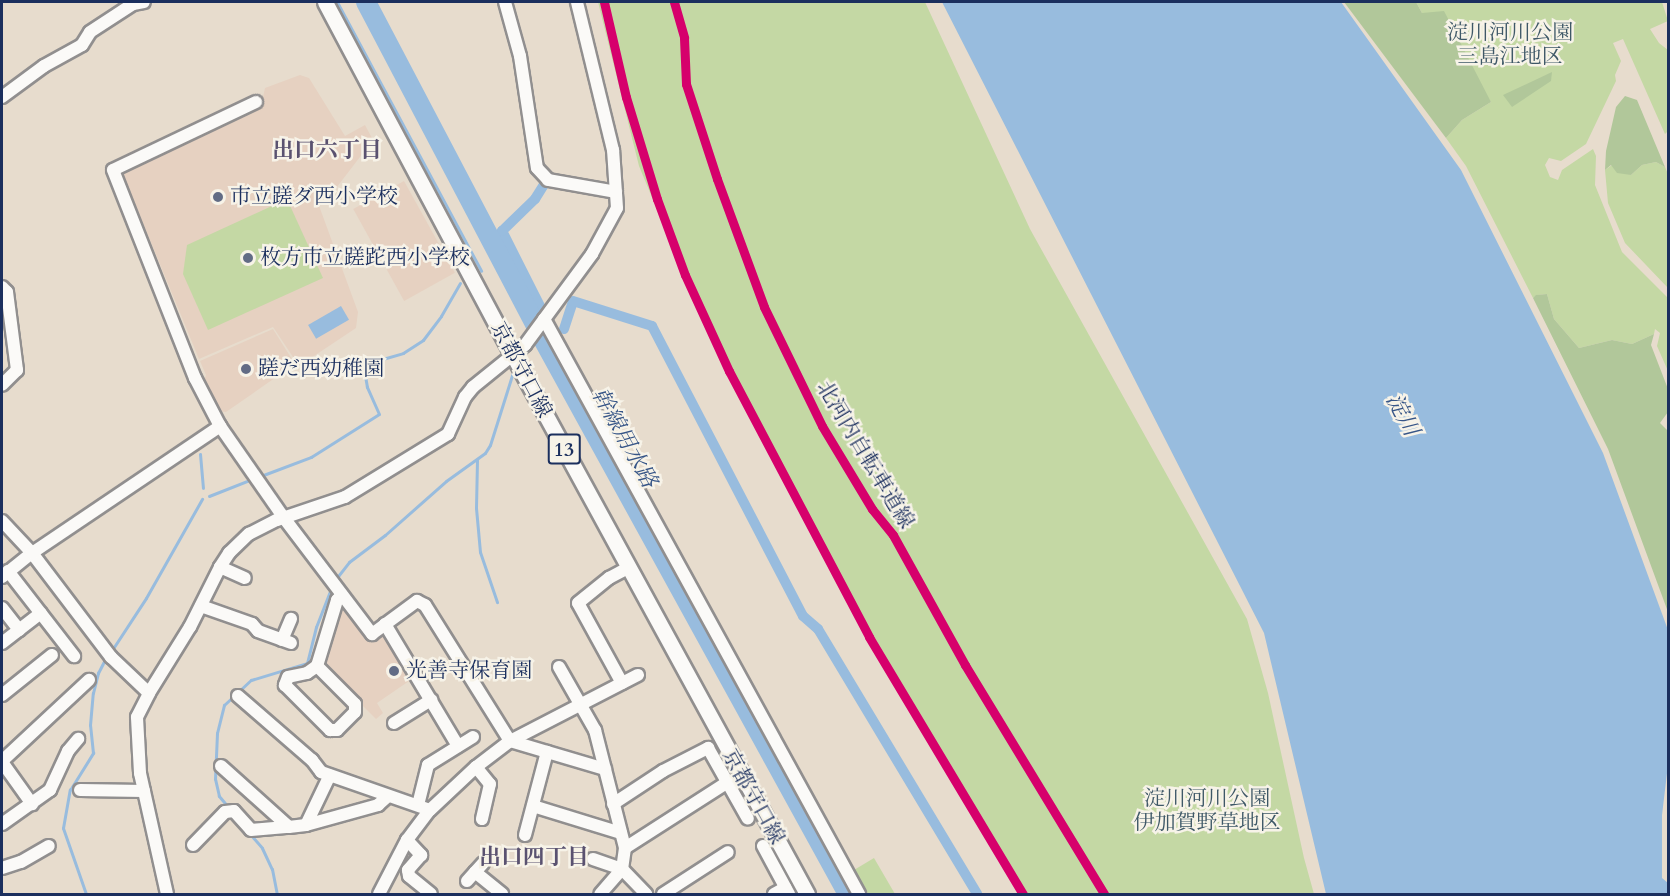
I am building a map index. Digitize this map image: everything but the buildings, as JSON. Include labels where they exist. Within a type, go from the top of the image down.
[{"type":"main road","name":"京都守口線","points":[[325,2],[628,568],[807,894]]},
{"type":"street","points":[[2,97],[44,66],[82,45],[90,32],[133,4],[144,2]]},
{"type":"street","points":[[505,2],[520,56],[537,168],[545,177],[615,192]]},
{"type":"street","points":[[167,894],[140,772],[137,717],[201,606],[220,567],[249,534],[284,518],[345,497],[448,434],[460,405],[473,387],[525,345],[604,233],[617,208],[612,150],[577,2]]},
{"type":"street","points":[[256,102],[113,170],[195,378],[220,426],[284,518],[372,634],[417,601],[425,605],[510,741],[605,769]]},
{"type":"street","points":[[2,287],[7,292],[17,370],[2,385]]},
{"type":"street","points":[[544,319],[859,894]]},
{"type":"street","points":[[74,656],[41,612],[5,574],[32,553],[220,426]]},
{"type":"street","points":[[2,521],[32,553],[111,657],[149,693]]},
{"type":"street","points":[[220,567],[245,578]]},
{"type":"street","points":[[621,683],[578,603],[609,578],[628,568]]},
{"type":"street","points":[[317,666],[355,704],[355,712],[337,730],[330,730],[285,685],[288,677],[307,673],[317,666],[337,600],[336,587]]},
{"type":"street","points":[[201,606],[252,624],[258,631],[287,641],[291,619]]},
{"type":"street","points":[[2,608],[19,630]]},
{"type":"street","points":[[2,643],[41,612]]},
{"type":"street","points":[[385,624],[458,746]]},
{"type":"street","points":[[2,695],[52,655]]},
{"type":"street","points":[[559,667],[595,730],[625,848],[622,869],[600,894]]},
{"type":"street","points":[[379,894],[407,840],[430,810],[476,767],[510,741],[638,675]]},
{"type":"street","points":[[32,804],[2,762],[89,680]]},
{"type":"street","points":[[238,696],[312,759],[321,772],[430,810]]},
{"type":"street","points":[[394,723],[431,700]]},
{"type":"street","points":[[418,805],[428,765],[473,737]]},
{"type":"street","points":[[2,824],[50,790],[68,751],[78,739]]},
{"type":"street","points":[[613,804],[663,771],[708,748],[748,819]]},
{"type":"street","points":[[525,835],[547,752]]},
{"type":"street","points":[[221,766],[289,827]]},
{"type":"street","points":[[476,767],[490,784],[482,819]]},
{"type":"street","points":[[306,825],[330,775]]},
{"type":"street","points":[[625,848],[728,782]]},
{"type":"street","points":[[80,790],[144,791]]},
{"type":"street","points":[[193,845],[225,812],[234,811],[251,830],[289,827],[306,825],[378,805],[388,796]]},
{"type":"street","points":[[533,806],[621,833]]},
{"type":"street","points":[[407,840],[421,855],[408,870],[409,876],[431,894]]},
{"type":"street","points":[[2,868],[21,862],[49,846]]},
{"type":"street","points":[[763,846],[783,892]]},
{"type":"street","points":[[663,894],[728,852]]},
{"type":"street","points":[[593,859],[622,869],[646,894]]},
{"type":"street","points":[[475,872],[502,894]]},
{"type":"shaded area","name":"枚方市立蹉跎西小学校","points":[[300,75],[309,78],[345,136],[365,125],[373,140],[330,196],[318,203],[358,312],[356,328],[299,366],[273,327],[199,359],[122,172],[262,102],[265,88]]},
{"type":"shaded area","points":[[404,181],[455,273],[404,301],[353,209]]},
{"type":"shaded area","name":"蹉だ西幼稚園","points":[[273,329],[295,364],[226,412],[218,411],[203,385],[206,375],[200,361]]},
{"type":"shaded area","points":[[341,603],[372,641],[384,633],[412,679],[377,703],[383,713],[376,719],[321,664]]},
{"type":"green space","name":"淀川河川公園 伊加賀野草地区","points":[[598,2],[925,2],[1030,229],[1247,619],[1268,693],[1314,894],[1026,894],[890,670],[771,457],[702,318],[639,166]]},
{"type":"green space","points":[[1344,2],[1416,2],[1422,13],[1444,11],[1491,102],[1462,120],[1446,138]]},
{"type":"green space","name":"淀川河川公園 三島江地区","points":[[1416,2],[1662,2],[1668,21],[1650,29],[1659,43],[1668,50],[1668,131],[1665,134],[1623,39],[1613,43],[1621,61],[1615,75],[1616,81],[1586,144],[1561,161],[1549,158],[1545,165],[1550,177],[1558,180],[1562,170],[1593,149],[1596,156],[1595,185],[1622,252],[1668,298],[1668,371],[1657,346],[1660,333],[1655,329],[1654,334],[1632,344],[1612,340],[1579,348],[1554,319],[1547,294],[1533,298],[1466,166],[1446,138],[1462,120],[1491,102],[1422,13]]},
{"type":"green space","points":[[1552,72],[1551,81],[1512,107],[1503,95]]},
{"type":"green space","points":[[1625,96],[1637,100],[1665,167],[1656,162],[1642,165],[1631,175],[1617,173],[1611,165],[1605,170],[1606,151],[1616,107]]},
{"type":"green space","points":[[1656,162],[1665,167],[1668,174],[1668,288],[1625,243],[1608,203],[1605,170],[1612,165],[1631,175],[1642,165]]},
{"type":"green space","points":[[287,199],[323,278],[208,330],[183,274],[187,245]]},
{"type":"green space","points":[[1547,294],[1554,319],[1579,348],[1612,340],[1632,344],[1654,334],[1651,345],[1668,389],[1668,412],[1660,423],[1668,431],[1668,612],[1608,449],[1533,298],[1536,295]]},
{"type":"green space","points":[[874,858],[895,894],[868,894],[854,870]]},
{"type":"water","name":"淀川","points":[[942,2],[1341,2],[1461,170],[1603,453],[1668,630],[1668,765],[1662,815],[1662,878],[1668,883],[1668,894],[1326,894],[1264,633]]},
{"type":"water","points":[[341,306],[349,320],[316,339],[308,325]]},
{"type":"waterway","points":[[337,2],[481,271]]},
{"type":"waterway","name":"幹線用水路","points":[[366,2],[539,332],[848,894]]},
{"type":"waterway","points":[[532,319],[543,312],[502,231],[535,199],[545,183],[543,172]]},
{"type":"waterway","points":[[258,477],[311,457],[379,414],[367,387],[365,376],[369,367],[379,360],[403,353],[423,340],[441,316],[460,283]]},
{"type":"waterway","points":[[564,329],[573,301],[652,326],[803,616],[818,629],[977,894]]},
{"type":"waterway","points":[[526,335],[532,319]]},
{"type":"waterway","points":[[335,580],[349,562],[385,535],[446,481],[485,453],[490,445],[514,369]]},
{"type":"waterway","points":[[200,454],[203,488]]},
{"type":"waterway","points":[[477,460],[476,508],[480,552],[497,602]]},
{"type":"waterway","points":[[209,496],[252,479]]},
{"type":"waterway","points":[[112,650],[146,598],[202,499]]},
{"type":"waterway","points":[[229,808],[219,796],[215,779],[217,733],[224,705],[251,680],[307,663],[316,627],[332,586]]},
{"type":"waterway","points":[[86,894],[63,828],[70,790],[93,753],[90,725],[93,693],[98,673],[106,657]]},
{"type":"waterway","points":[[250,834],[262,848],[272,869],[277,894]]},
{"type":"cycle path","points":[[604,2],[626,97],[657,199],[685,275],[729,371],[869,637],[1023,894]]},
{"type":"cycle path","name":"北河内自転車道線","points":[[674,2],[684,38],[686,84],[717,179],[764,307],[822,426],[872,509],[893,535],[965,665],[1104,894]]},
{"type":"place","name":"市立蹉ダ西小学校","points":[[218,197]]},
{"type":"place","name":"枚方市立蹉跎西小学校","points":[[248,258]]},
{"type":"place","name":"蹉だ西幼稚園","points":[[246,369]]},
{"type":"place","name":"光善寺保育園","points":[[394,671]]},
{"type":"district","name":"出口六丁目","points":[[327,151]]},
{"type":"district","name":"出口四丁目","points":[[534,858]]}]
